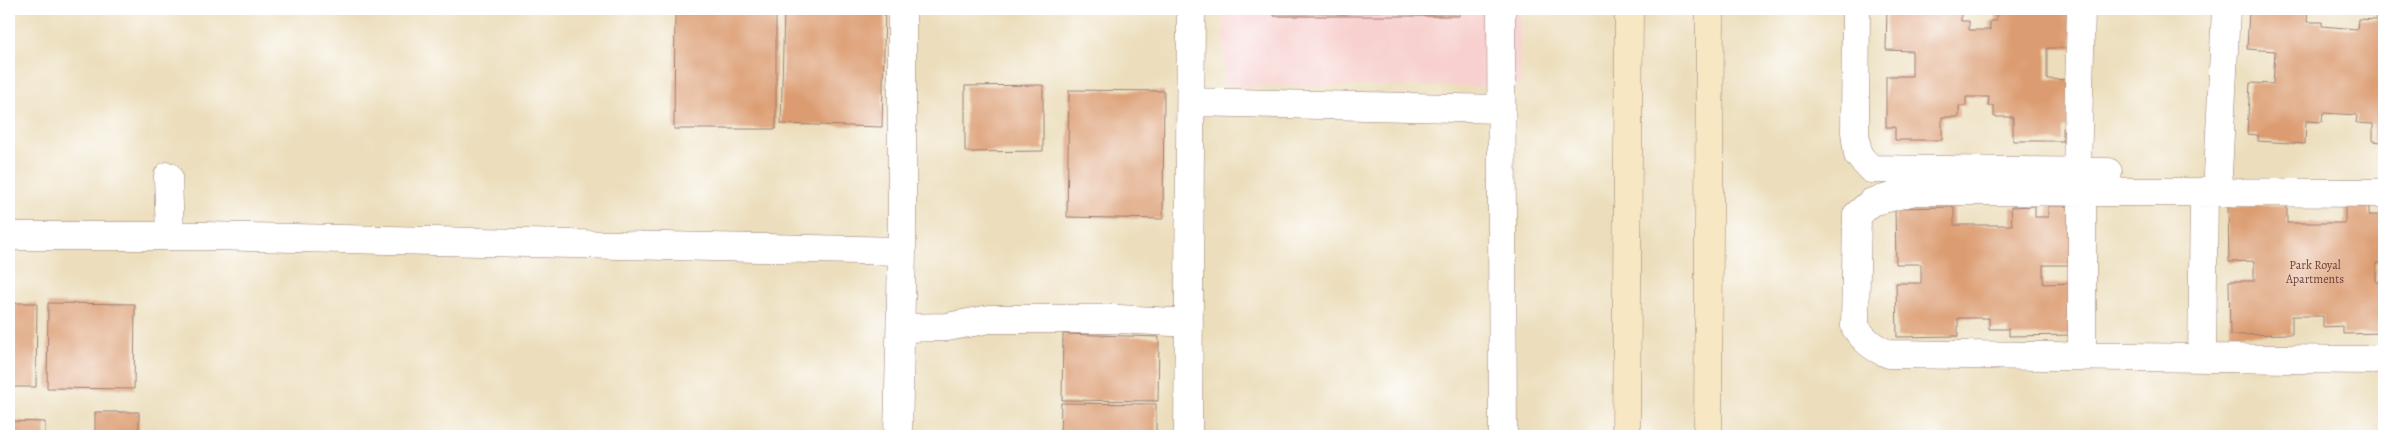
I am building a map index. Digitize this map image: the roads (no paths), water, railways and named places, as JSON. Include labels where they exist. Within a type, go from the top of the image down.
[{"type":"main road","points":[[1626,436],[1629,9]]},
{"type":"main road","points":[[1708,436],[1710,9]]},
{"type":"street","points":[[898,436],[902,251],[902,9]]},
{"type":"street","points":[[1188,436],[1191,9]]},
{"type":"street","points":[[1501,9],[1503,436]]},
{"type":"street","points":[[1856,9],[1855,132],[1858,155],[1871,169],[2080,181],[2211,182],[2384,176]]},
{"type":"street","points":[[2081,9],[2082,357]]},
{"type":"street","points":[[2202,358],[2211,182],[2226,9]]},
{"type":"street","points":[[1191,102],[1501,109]]},
{"type":"street","points":[[168,176],[170,236]]},
{"type":"street","points":[[2080,181],[1915,191],[1872,202],[1857,215],[1855,327],[1865,341],[1875,349],[1889,354],[2369,360],[2384,357]]},
{"type":"street","points":[[2211,182],[2384,192]]},
{"type":"street","points":[[9,236],[170,236],[902,251]]},
{"type":"street","points":[[901,328],[948,327],[990,319],[1119,319],[1189,323]]}]
